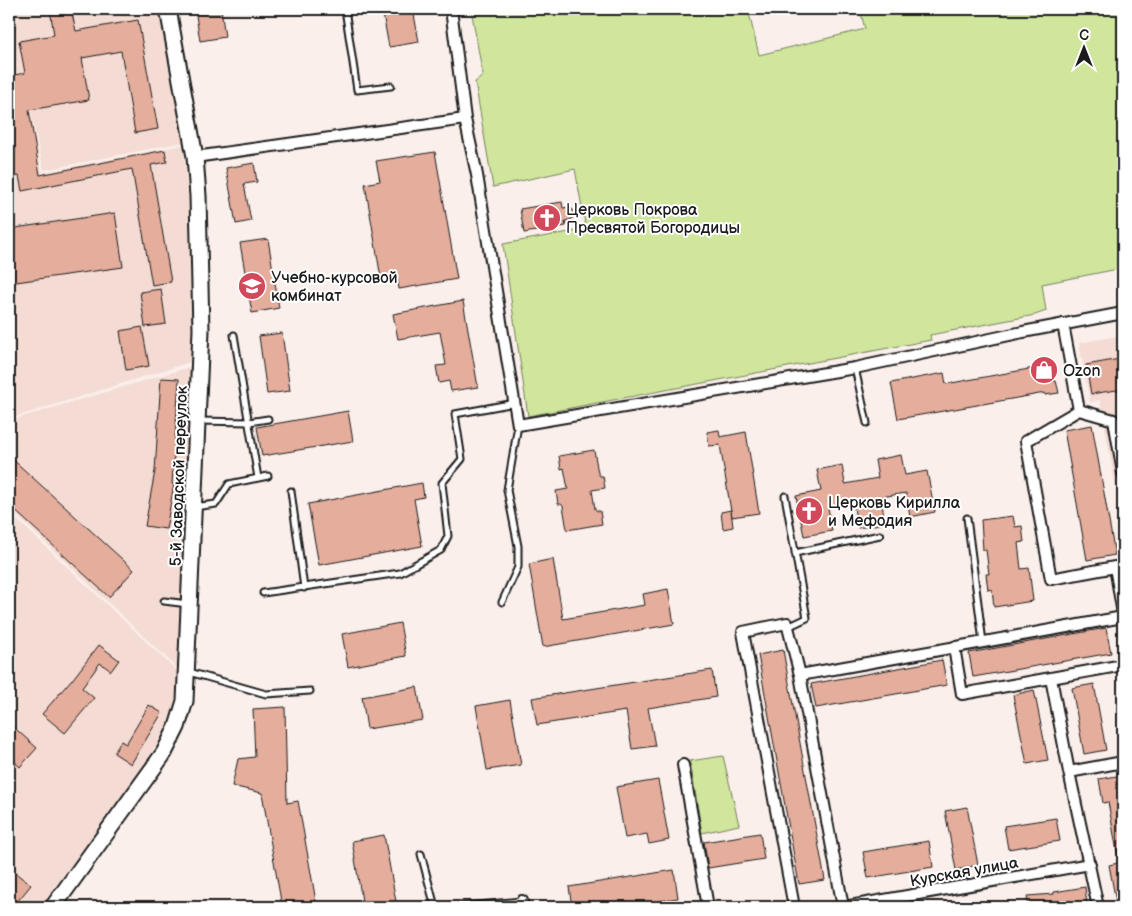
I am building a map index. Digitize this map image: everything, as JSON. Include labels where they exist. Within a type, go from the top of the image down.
[{"type":"street","name":"5-й Заводской переулок","points":[[53,907],[164,753],[177,727],[186,701],[201,330],[198,196],[195,157],[168,9]]},
{"type":"street","points":[[451,9],[465,119],[518,426],[855,368],[1123,313]]},
{"type":"street","points":[[195,157],[465,119]]},
{"type":"street","points":[[1063,324],[1080,410]]},
{"type":"street","points":[[800,675],[1123,615],[1115,567],[1051,579],[1026,440],[1080,410],[1114,420],[1123,473]]},
{"type":"street","points":[[794,907],[743,632],[787,623],[800,675],[843,907]]},
{"type":"street","points":[[954,647],[962,694],[1123,665]]},
{"type":"street","points":[[1052,678],[1069,772],[1098,907]]},
{"type":"street","points":[[1069,772],[1123,762]]},
{"type":"street","points":[[683,765],[708,907]]},
{"type":"street","name":"Курская улица","points":[[843,907],[904,902],[1090,864]]},
{"type":"lane","points":[[345,9],[357,90],[391,86]]},
{"type":"lane","points":[[234,335],[258,478]]},
{"type":"lane","points":[[855,368],[867,423]]},
{"type":"lane","points":[[263,593],[400,573],[441,550],[448,536],[442,484],[462,459],[454,414],[515,403]]},
{"type":"lane","points":[[197,421],[248,422],[268,419]]},
{"type":"lane","points":[[502,602],[518,567],[518,546],[507,490],[518,426]]},
{"type":"lane","points":[[194,507],[216,504],[229,484],[268,476]]},
{"type":"lane","points":[[291,490],[304,588]]},
{"type":"lane","points":[[785,496],[807,618],[788,628]]},
{"type":"lane","points":[[967,518],[983,642]]},
{"type":"lane","points":[[795,553],[880,535]]},
{"type":"lane","points":[[164,601],[190,604]]},
{"type":"lane","points":[[186,671],[266,694],[310,691]]},
{"type":"lane","points":[[421,854],[435,907]]},
{"type":"lane","points":[[456,907],[523,904]]},
{"type":"shaded area","points":[[9,9],[158,9],[179,112],[183,142],[44,170],[29,105],[42,173],[183,145],[188,196],[193,361],[9,419],[9,68],[22,65],[9,67]]},
{"type":"shaded area","points":[[1123,335],[1123,511],[1120,512],[1100,400],[1090,402],[1079,343]]},
{"type":"shaded area","points":[[193,366],[179,670],[9,508],[9,421]]},
{"type":"shaded area","points":[[9,512],[178,672],[173,717],[147,760],[41,907],[9,907]]},
{"type":"green space","points":[[471,9],[748,9],[759,55],[865,29],[860,9],[1123,9],[1123,268],[1042,284],[1046,311],[1035,315],[930,335],[931,340],[528,416],[503,244],[586,229],[575,169],[493,187],[475,82],[483,76]]},
{"type":"green space","points":[[723,756],[739,825],[702,833],[690,761]]},
{"type":"building","points":[[50,9],[71,9],[76,31],[138,20],[158,129],[135,133],[121,51],[82,58],[89,100],[29,110],[40,175],[165,150],[167,162],[151,165],[171,282],[152,285],[132,169],[22,191],[19,176],[9,177],[9,76],[25,73],[19,41],[54,35]]},
{"type":"building","points":[[195,9],[221,9],[225,37],[200,41]]},
{"type":"building","points":[[382,9],[413,9],[419,42],[389,47]]},
{"type":"building","points":[[435,152],[457,279],[399,289],[397,276],[381,278],[365,184],[380,181],[376,161]]},
{"type":"building","points":[[254,163],[257,182],[244,184],[251,221],[236,224],[226,168]]},
{"type":"building","name":"Церковь Покрова Пресвятой Богородицы","points":[[562,202],[563,208],[569,207],[573,210],[574,216],[571,220],[565,221],[566,226],[524,233],[520,209]]},
{"type":"building","points":[[115,213],[123,267],[9,283],[9,229]]},
{"type":"building","points":[[268,239],[279,308],[252,313],[240,243]]},
{"type":"building","points":[[161,289],[166,324],[145,327],[140,292]]},
{"type":"building","points":[[463,301],[478,387],[451,391],[449,381],[439,383],[436,366],[446,365],[440,332],[398,339],[393,314]]},
{"type":"building","points":[[142,327],[149,366],[126,370],[120,331]]},
{"type":"building","points":[[282,333],[290,391],[267,394],[259,336]]},
{"type":"building","points":[[1120,359],[1123,369],[1123,389],[1091,394],[1086,365]]},
{"type":"building","points":[[1051,363],[1054,381],[1056,381],[1059,393],[1045,395],[1045,393],[898,419],[891,383],[944,373],[946,384],[1040,367],[1040,364]]},
{"type":"building","points":[[161,378],[179,379],[172,484],[174,484],[166,529],[145,526],[155,471]]},
{"type":"building","points":[[348,411],[353,441],[262,456],[257,427]]},
{"type":"building","points":[[1092,425],[1115,555],[1087,560],[1064,430]]},
{"type":"building","points":[[719,430],[720,437],[746,432],[759,513],[732,517],[720,445],[709,446],[707,432]]},
{"type":"building","points":[[594,450],[598,473],[600,476],[603,476],[605,488],[592,490],[595,509],[600,511],[602,524],[567,530],[563,506],[558,504],[556,491],[568,489],[564,468],[561,469],[559,456]]},
{"type":"building","points":[[901,455],[905,475],[927,471],[935,512],[910,517],[906,493],[881,497],[885,523],[858,528],[853,503],[828,507],[832,531],[804,536],[796,496],[821,491],[817,470],[842,465],[845,484],[878,478],[875,460]]},
{"type":"building","points":[[9,456],[134,570],[109,597],[9,505]]},
{"type":"building","points":[[422,483],[424,497],[414,499],[422,546],[319,565],[308,504]]},
{"type":"building","points":[[731,510],[733,527],[723,529],[721,512]]},
{"type":"building","points":[[1013,516],[1015,527],[1022,526],[1024,542],[1018,543],[1021,569],[1029,568],[1033,601],[994,607],[992,589],[988,590],[986,574],[989,574],[986,550],[983,550],[981,520]]},
{"type":"building","points":[[553,559],[563,619],[645,605],[643,594],[668,589],[674,624],[543,647],[529,564]]},
{"type":"building","points":[[400,623],[406,656],[348,667],[342,634]]},
{"type":"building","points":[[1106,628],[1111,653],[973,677],[969,653]]},
{"type":"building","points":[[99,645],[119,660],[111,671],[100,663],[82,688],[94,698],[65,733],[42,714]]},
{"type":"building","points":[[783,650],[825,880],[799,884],[758,655]]},
{"type":"building","points":[[942,660],[947,685],[816,708],[811,684]]},
{"type":"building","points":[[712,670],[716,697],[648,708],[655,746],[632,749],[626,711],[537,725],[532,698]]},
{"type":"building","points":[[1094,684],[1106,750],[1084,754],[1072,688]]},
{"type":"building","points":[[417,687],[423,720],[367,729],[362,697]]},
{"type":"building","points":[[1034,690],[1048,760],[1027,764],[1013,695]]},
{"type":"building","points":[[510,700],[521,765],[487,770],[476,706]]},
{"type":"building","points":[[149,705],[162,713],[131,764],[114,753],[121,741],[126,744]]},
{"type":"building","points":[[285,707],[287,803],[298,801],[317,907],[282,907],[262,793],[232,786],[238,759],[255,757],[253,709]]},
{"type":"building","points":[[9,723],[37,748],[20,767],[9,757]]},
{"type":"building","points":[[1123,775],[1123,857],[1118,857],[1108,802],[1103,803],[1099,779]]},
{"type":"building","points":[[658,780],[669,840],[649,844],[647,834],[625,838],[616,787]]},
{"type":"building","points":[[967,807],[978,865],[956,870],[945,811]]},
{"type":"building","points":[[1056,818],[1060,841],[1008,849],[1004,826]]},
{"type":"building","points":[[760,833],[764,859],[708,868],[704,842]]},
{"type":"building","points":[[384,835],[397,907],[363,907],[352,841]]},
{"type":"building","points":[[929,841],[933,867],[868,878],[863,852]]},
{"type":"building","points":[[1123,862],[1123,907],[1117,907],[1109,865]]},
{"type":"building","points":[[9,868],[31,885],[17,902],[9,895]]},
{"type":"building","points":[[674,870],[678,898],[620,907],[572,907],[569,887]]},
{"type":"building","points":[[1085,887],[1087,904],[1068,907],[1028,907],[1027,896],[1054,894],[1054,892]]},
{"type":"place","name":"Церковь Покрова Пресвятой Богородицы","points":[[547,218]]},
{"type":"place","name":"Учебно-курсовой комбинат","points":[[252,286]]},
{"type":"place","name":"Ozon","points":[[1044,370]]},
{"type":"place","name":"Церковь Кирилла и Мефодия","points":[[809,511]]}]
